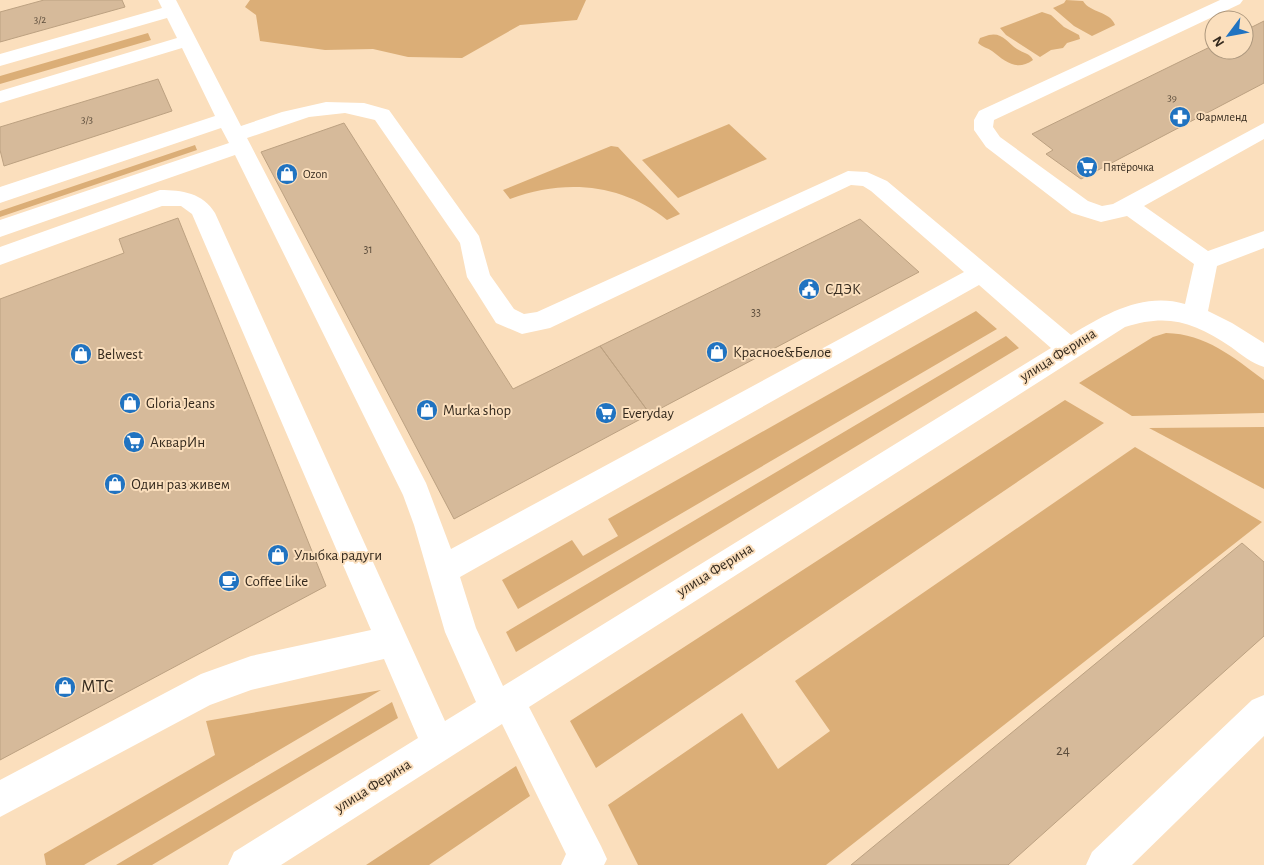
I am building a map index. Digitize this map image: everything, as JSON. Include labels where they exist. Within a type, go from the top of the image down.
[{"type":"street","points":[[1234,0],[986,116],[983,123],[986,134],[993,142],[1080,207],[1101,214],[1110,214],[1128,206],[1264,130]]},
{"type":"street","points":[[0,60],[170,6],[416,492],[431,532],[460,632],[588,859],[580,865]]},
{"type":"street","points":[[0,96],[187,41]]},
{"type":"street","points":[[0,195],[234,134],[321,107],[340,107],[382,115],[471,242],[479,277],[505,316],[522,324],[541,321],[848,178],[861,178],[874,182],[1069,348]]},
{"type":"street","points":[[0,229],[234,134]]},
{"type":"street","points":[[0,256],[160,198],[181,198],[198,205],[438,745]]},
{"type":"street","points":[[1128,206],[1206,261]]},
{"type":"street","points":[[1206,261],[1264,239]]},
{"type":"street","points":[[1195,315],[1206,261]]},
{"type":"street","points":[[442,570],[981,273]]},
{"type":"street","name":"улица Ферина","points":[[247,865],[1116,320],[1146,311],[1172,309],[1195,315],[1229,332],[1264,357]]},
{"type":"street","points":[[0,799],[201,691],[251,673],[393,641]]},
{"type":"street","points":[[1105,865],[1264,712]]},
{"type":"shaded area","points":[[250,0],[586,0],[577,20],[520,25],[462,58],[408,57],[373,49],[325,50],[260,41],[256,15],[245,7]]},
{"type":"shaded area","points":[[1066,0],[1083,1],[1090,8],[1109,17],[1115,25],[1092,36],[1074,26],[1053,8],[1064,3]]},
{"type":"shaded area","points":[[1042,12],[1051,15],[1064,27],[1079,35],[1080,39],[1067,43],[1063,48],[1051,50],[1040,57],[1006,35],[1000,28]]},
{"type":"shaded area","points":[[148,33],[151,40],[0,84],[0,76]]},
{"type":"shaded area","points":[[989,35],[1001,36],[1017,49],[1028,54],[1033,60],[1021,65],[1011,64],[978,43],[980,38]]},
{"type":"shaded area","points":[[729,124],[767,159],[678,198],[642,160]]},
{"type":"shaded area","points":[[195,145],[197,150],[0,217],[0,211]]},
{"type":"shaded area","points":[[611,146],[618,147],[680,214],[667,220],[631,198],[592,188],[571,187],[551,189],[510,199],[503,190]]},
{"type":"shaded area","points":[[976,311],[997,329],[518,609],[502,580],[572,540],[583,556],[618,536],[608,519]]},
{"type":"shaded area","points":[[1166,333],[1180,334],[1206,342],[1230,355],[1264,380],[1264,413],[1132,416],[1079,383],[1153,337]]},
{"type":"shaded area","points":[[1006,336],[1019,348],[516,652],[506,632]]},
{"type":"shaded area","points":[[1065,400],[1104,423],[596,768],[570,721]]},
{"type":"shaded area","points":[[1264,427],[1264,489],[1149,428]]},
{"type":"shaded area","points":[[1135,447],[1262,522],[826,865],[638,865],[608,805],[742,713],[778,769],[830,731],[795,681]]},
{"type":"shaded area","points":[[381,690],[84,865],[46,865],[44,854],[215,755],[206,721]]},
{"type":"shaded area","points":[[392,702],[398,718],[152,865],[116,865]]},
{"type":"shaded area","points":[[516,766],[530,796],[429,865],[366,865]]},
{"type":"building","points":[[44,0],[122,0],[125,7],[0,42],[0,12]]},
{"type":"building","points":[[1264,21],[1264,83],[1081,179],[1046,154],[1053,150],[1032,134],[1204,50],[1204,60],[1254,60],[1254,26]]},
{"type":"building","points":[[158,79],[172,111],[4,166],[0,150],[0,127]]},
{"type":"building","points":[[344,123],[513,389],[600,346],[650,414],[454,519],[261,152]]},
{"type":"building","name":"АкварИн","points":[[178,218],[326,586],[0,760],[0,299],[124,253],[119,239]]},
{"type":"building","points":[[860,219],[919,272],[650,414],[600,346]]},
{"type":"building","points":[[1242,543],[1264,562],[1264,636],[1008,865],[851,865]]},
{"type":"place","name":"Фармленд","points":[[1180,117]]},
{"type":"place","name":"Пятёрочка","points":[[1087,167]]},
{"type":"place","name":"Ozon","points":[[287,174]]},
{"type":"place","name":"СДЭК","points":[[809,289]]},
{"type":"place","name":"Красное&Белое","points":[[717,352]]},
{"type":"place","name":"Belwest","points":[[81,354]]},
{"type":"place","name":"Gloria Jeans","points":[[130,403]]},
{"type":"place","name":"Murka shop","points":[[427,410]]},
{"type":"place","name":"Everyday","points":[[606,413]]},
{"type":"place","name":"АкварИн","points":[[134,442]]},
{"type":"place","name":"Один раз живем","points":[[115,484]]},
{"type":"place","name":"Улыбка радуги","points":[[278,555]]},
{"type":"place","name":"Coffee Like","points":[[229,581]]},
{"type":"place","name":"МТС","points":[[65,687]]}]
